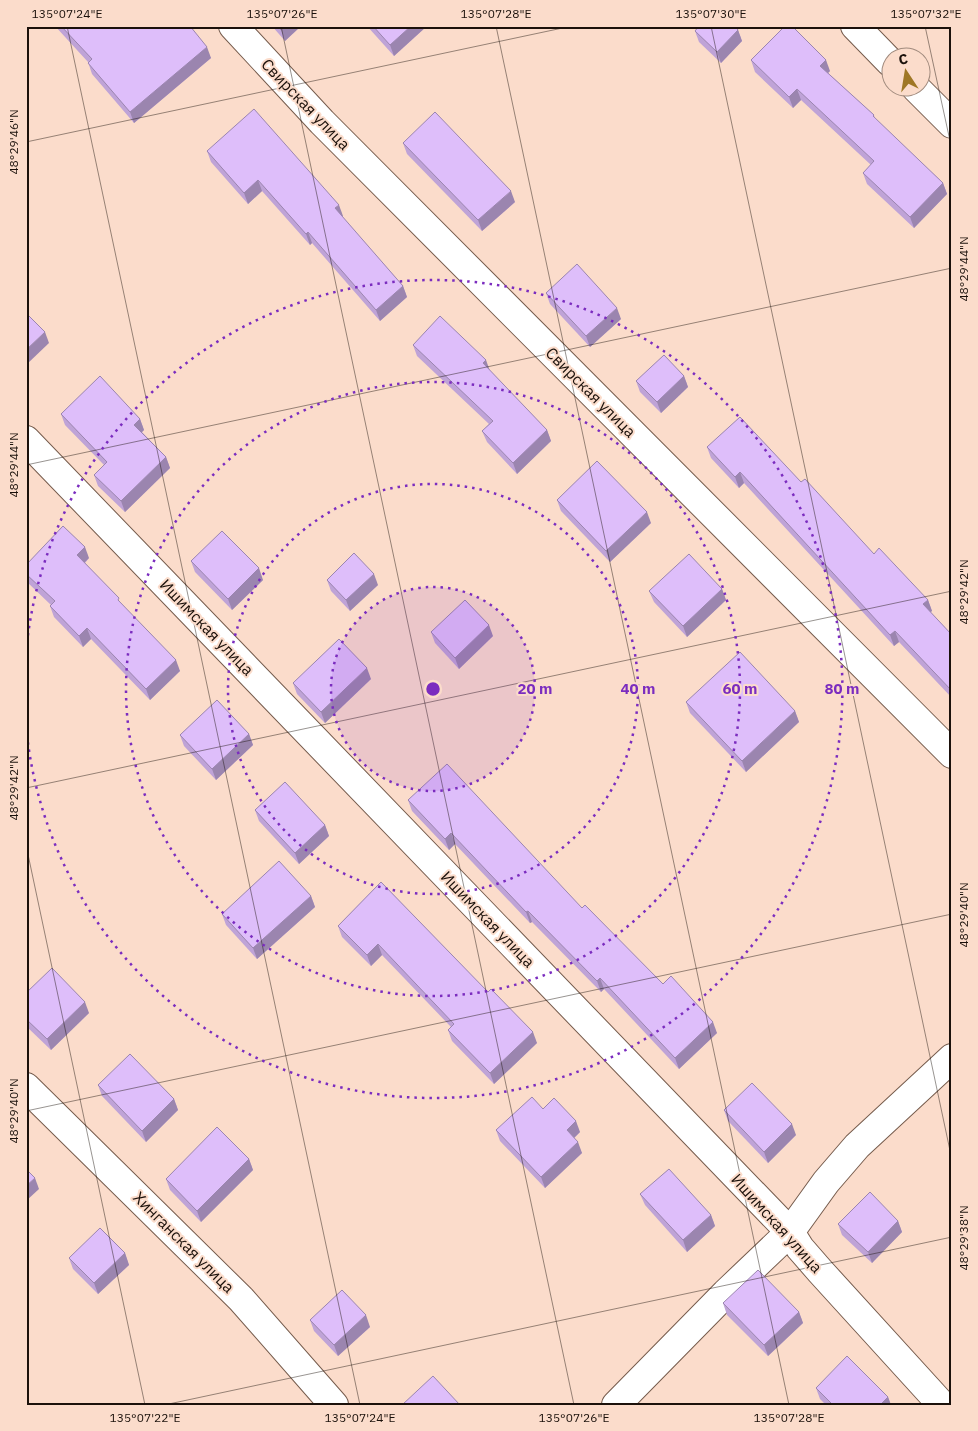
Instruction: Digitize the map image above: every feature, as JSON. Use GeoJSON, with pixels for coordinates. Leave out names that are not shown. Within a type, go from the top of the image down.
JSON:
{"type":"FeatureCollection","features":[{"type":"Feature","properties":{"kind":"street","name":"Свирская улица"},"geometry":{"type":"LineString","coordinates":[[233,26],[322,122],[952,754]]}},
{"type":"Feature","properties":{"kind":"street"},"geometry":{"type":"LineString","coordinates":[[855,26],[880,52]]}},
{"type":"Feature","properties":{"kind":"street"},"geometry":{"type":"LineString","coordinates":[[926,98],[952,124]]}},
{"type":"Feature","properties":{"kind":"street","name":"Ишимская улица"},"geometry":{"type":"LineString","coordinates":[[29,447],[790,1232],[800,1248],[820,1271],[942,1405]]}},
{"type":"Feature","properties":{"kind":"street"},"geometry":{"type":"LineString","coordinates":[[616,1405],[726,1293],[790,1232],[826,1182],[857,1146],[952,1058]]}},
{"type":"Feature","properties":{"kind":"street","name":"Хинганская улица"},"geometry":{"type":"LineString","coordinates":[[26,1087],[241,1299],[334,1405]]}},
{"type":"Feature","properties":{"kind":"building"},"geometry":{"type":"Polygon","coordinates":[[[61,26],[190,26],[207,47],[130,112],[88,63],[92,59],[61,26]]]}},
{"type":"Feature","properties":{"kind":"building"},"geometry":{"type":"Polygon","coordinates":[[[373,26],[411,26],[390,45],[373,26]]]}},
{"type":"Feature","properties":{"kind":"building"},"geometry":{"type":"Polygon","coordinates":[[[699,26],[735,26],[738,30],[717,52],[695,31],[699,26]]]}},
{"type":"Feature","properties":{"kind":"building"},"geometry":{"type":"Polygon","coordinates":[[[785,26],[792,26],[826,60],[820,66],[874,115],[943,183],[910,217],[863,173],[874,161],[797,89],[789,97],[751,60],[785,26]]]}},
{"type":"Feature","properties":{"kind":"building"},"geometry":{"type":"Polygon","coordinates":[[[254,109],[339,205],[335,208],[403,286],[376,310],[308,232],[306,234],[258,180],[244,193],[207,151],[254,109]]]}},
{"type":"Feature","properties":{"kind":"building"},"geometry":{"type":"Polygon","coordinates":[[[435,112],[511,191],[478,220],[403,143],[435,112]]]}},
{"type":"Feature","properties":{"kind":"building"},"geometry":{"type":"Polygon","coordinates":[[[577,264],[617,308],[586,336],[546,293],[577,264]]]}},
{"type":"Feature","properties":{"kind":"building"},"geometry":{"type":"Polygon","coordinates":[[[26,313],[45,332],[26,350],[26,313]]]}},
{"type":"Feature","properties":{"kind":"building"},"geometry":{"type":"Polygon","coordinates":[[[440,316],[486,360],[483,363],[547,430],[513,463],[482,431],[493,421],[413,345],[440,316]]]}},
{"type":"Feature","properties":{"kind":"building"},"geometry":{"type":"Polygon","coordinates":[[[664,355],[684,376],[657,402],[636,381],[664,355]]]}},
{"type":"Feature","properties":{"kind":"building"},"geometry":{"type":"Polygon","coordinates":[[[100,376],[140,419],[134,425],[166,457],[121,501],[94,475],[107,462],[61,414],[100,376]]]}},
{"type":"Feature","properties":{"kind":"building"},"geometry":{"type":"Polygon","coordinates":[[[740,417],[801,482],[805,479],[874,554],[879,548],[928,600],[923,604],[952,635],[952,691],[895,631],[890,635],[740,472],[735,477],[707,447],[740,417]]]}},
{"type":"Feature","properties":{"kind":"building"},"geometry":{"type":"Polygon","coordinates":[[[597,461],[647,512],[606,551],[557,500],[597,461]]]}},
{"type":"Feature","properties":{"kind":"building"},"geometry":{"type":"Polygon","coordinates":[[[63,526],[85,547],[77,555],[176,660],[146,689],[87,628],[79,636],[50,606],[55,601],[26,574],[26,565],[63,526]]]}},
{"type":"Feature","properties":{"kind":"building"},"geometry":{"type":"Polygon","coordinates":[[[222,531],[259,568],[228,599],[191,561],[222,531]]]}},
{"type":"Feature","properties":{"kind":"building"},"geometry":{"type":"Polygon","coordinates":[[[354,553],[374,574],[346,600],[327,580],[354,553]]]}},
{"type":"Feature","properties":{"kind":"building"},"geometry":{"type":"Polygon","coordinates":[[[689,554],[722,589],[683,626],[649,591],[689,554]]]}},
{"type":"Feature","properties":{"kind":"building"},"geometry":{"type":"Polygon","coordinates":[[[465,600],[489,625],[455,658],[431,632],[465,600]]]}},
{"type":"Feature","properties":{"kind":"building"},"geometry":{"type":"Polygon","coordinates":[[[339,639],[367,668],[321,712],[293,683],[339,639]]]}},
{"type":"Feature","properties":{"kind":"building"},"geometry":{"type":"Polygon","coordinates":[[[740,652],[795,711],[742,761],[686,702],[740,652]]]}},
{"type":"Feature","properties":{"kind":"building"},"geometry":{"type":"Polygon","coordinates":[[[217,700],[249,734],[212,769],[180,735],[217,700]]]}},
{"type":"Feature","properties":{"kind":"building"},"geometry":{"type":"Polygon","coordinates":[[[447,764],[582,908],[585,905],[663,984],[671,976],[713,1022],[675,1058],[600,978],[597,981],[528,911],[526,912],[451,833],[445,839],[408,800],[447,764]]]}},
{"type":"Feature","properties":{"kind":"building"},"geometry":{"type":"Polygon","coordinates":[[[285,782],[325,825],[295,853],[255,810],[285,782]]]}},
{"type":"Feature","properties":{"kind":"building"},"geometry":{"type":"Polygon","coordinates":[[[279,861],[311,896],[253,948],[222,914],[279,861]]]}},
{"type":"Feature","properties":{"kind":"building"},"geometry":{"type":"Polygon","coordinates":[[[381,882],[488,992],[491,989],[533,1032],[490,1073],[448,1030],[454,1024],[378,944],[367,955],[338,926],[381,882]]]}},
{"type":"Feature","properties":{"kind":"building"},"geometry":{"type":"Polygon","coordinates":[[[52,968],[85,1002],[47,1039],[26,1019],[26,993],[52,968]]]}},
{"type":"Feature","properties":{"kind":"building"},"geometry":{"type":"Polygon","coordinates":[[[130,1054],[174,1099],[142,1131],[98,1085],[130,1054]]]}},
{"type":"Feature","properties":{"kind":"building"},"geometry":{"type":"Polygon","coordinates":[[[752,1083],[792,1124],[764,1152],[724,1110],[752,1083]]]}},
{"type":"Feature","properties":{"kind":"building"},"geometry":{"type":"Polygon","coordinates":[[[532,1097],[543,1109],[554,1098],[576,1121],[567,1130],[578,1142],[541,1177],[496,1130],[532,1097]]]}},
{"type":"Feature","properties":{"kind":"building"},"geometry":{"type":"Polygon","coordinates":[[[217,1127],[249,1159],[197,1211],[166,1179],[217,1127]]]}},
{"type":"Feature","properties":{"kind":"building"},"geometry":{"type":"Polygon","coordinates":[[[26,1169],[35,1178],[26,1186],[26,1169]]]}},
{"type":"Feature","properties":{"kind":"building"},"geometry":{"type":"Polygon","coordinates":[[[669,1169],[711,1215],[683,1240],[640,1194],[669,1169]]]}},
{"type":"Feature","properties":{"kind":"building"},"geometry":{"type":"Polygon","coordinates":[[[870,1192],[898,1221],[868,1252],[838,1224],[870,1192]]]}},
{"type":"Feature","properties":{"kind":"building"},"geometry":{"type":"Polygon","coordinates":[[[100,1228],[125,1253],[94,1283],[69,1258],[100,1228]]]}},
{"type":"Feature","properties":{"kind":"building"},"geometry":{"type":"Polygon","coordinates":[[[758,1270],[799,1312],[764,1345],[723,1303],[758,1270]]]}},
{"type":"Feature","properties":{"kind":"building"},"geometry":{"type":"Polygon","coordinates":[[[342,1290],[366,1315],[334,1345],[310,1320],[342,1290]]]}},
{"type":"Feature","properties":{"kind":"building"},"geometry":{"type":"Polygon","coordinates":[[[847,1356],[888,1397],[880,1405],[833,1405],[816,1388],[847,1356]]]}},
{"type":"Feature","properties":{"kind":"building"},"geometry":{"type":"Polygon","coordinates":[[[433,1376],[460,1405],[402,1405],[433,1376]]]}}]}
